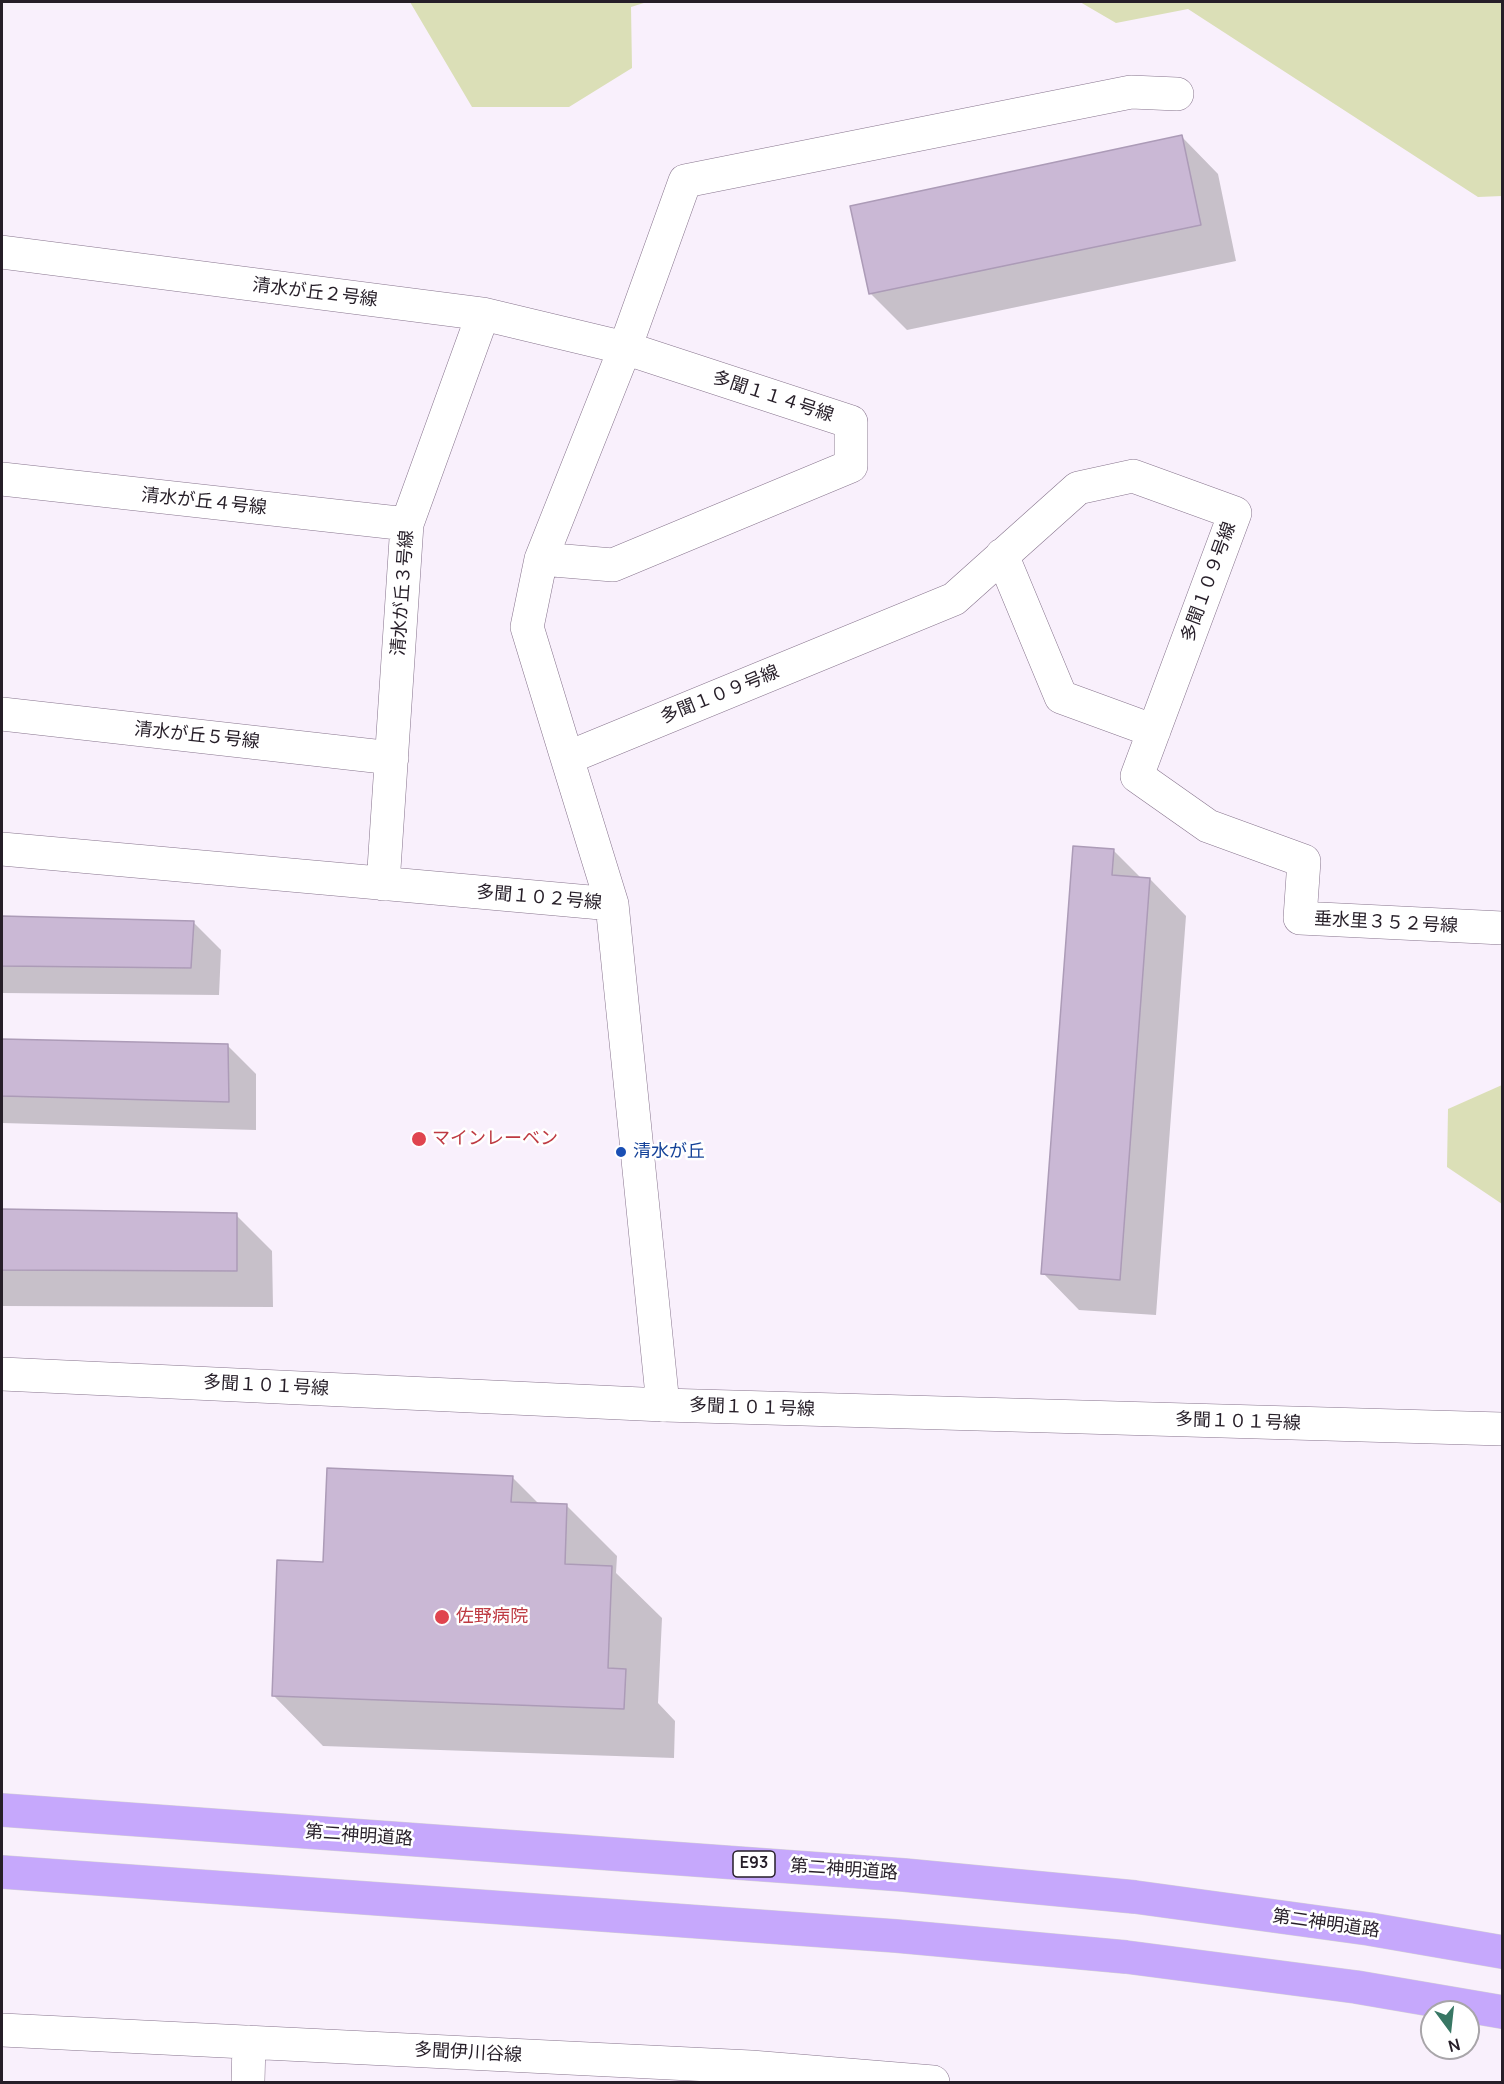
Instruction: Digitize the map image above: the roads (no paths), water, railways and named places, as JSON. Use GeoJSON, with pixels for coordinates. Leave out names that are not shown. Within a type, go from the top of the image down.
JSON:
{"type":"FeatureCollection","features":[{"type":"Feature","properties":{"kind":"highway","name":"第二神明道路"},"geometry":{"type":"LineString","coordinates":[[2,1810],[904,1875],[1135,1897],[1369,1929],[1503,1952]]}},
{"type":"Feature","properties":{"kind":"highway"},"geometry":{"type":"LineString","coordinates":[[2,1872],[896,1936],[1126,1957],[1356,1988],[1503,2012]]}},
{"type":"Feature","properties":{"kind":"street"},"geometry":{"type":"LineString","coordinates":[[612,904],[527,627],[541,559],[625,348],[685,181],[1131,92],[1177,94]]}},
{"type":"Feature","properties":{"kind":"street","name":"清水が丘２号線"},"geometry":{"type":"LineString","coordinates":[[2,252],[483,314],[625,348]]}},
{"type":"Feature","properties":{"kind":"street","name":"清水が丘３号線"},"geometry":{"type":"LineString","coordinates":[[383,884],[407,524],[483,314]]}},
{"type":"Feature","properties":{"kind":"street","name":"多聞１１４号線"},"geometry":{"type":"LineString","coordinates":[[541,559],[613,565],[851,466],[851,422],[625,348]]}},
{"type":"Feature","properties":{"kind":"street","name":"多聞１０９号線"},"geometry":{"type":"LineString","coordinates":[[567,758],[954,599],[1078,488],[1133,476],[1235,513],[1137,776]]}},
{"type":"Feature","properties":{"kind":"street","name":"清水が丘４号線"},"geometry":{"type":"LineString","coordinates":[[2,479],[407,524]]}},
{"type":"Feature","properties":{"kind":"street"},"geometry":{"type":"LineString","coordinates":[[1002,555],[1061,697],[1154,731]]}},
{"type":"Feature","properties":{"kind":"street","name":"清水が丘５号線"},"geometry":{"type":"LineString","coordinates":[[2,714],[392,758]]}},
{"type":"Feature","properties":{"kind":"street","name":"垂水里３５２号線"},"geometry":{"type":"LineString","coordinates":[[1137,776],[1208,825],[1304,861],[1300,918],[1503,928]]}},
{"type":"Feature","properties":{"kind":"street","name":"多聞１０２号線"},"geometry":{"type":"LineString","coordinates":[[2,849],[612,904],[663,1405]]}},
{"type":"Feature","properties":{"kind":"street","name":"多聞１０１号線"},"geometry":{"type":"LineString","coordinates":[[2,1374],[663,1405],[1503,1429]]}},
{"type":"Feature","properties":{"kind":"street","name":"多聞伊川谷線"},"geometry":{"type":"LineString","coordinates":[[2,2030],[751,2067],[933,2082]]}},
{"type":"Feature","properties":{"kind":"street"},"geometry":{"type":"LineString","coordinates":[[248,2082],[249,2042]]}},
{"type":"Feature","properties":{"kind":"place","name":"マインレーベン"},"geometry":{"type":"Point","coordinates":[419,1139]}},
{"type":"Feature","properties":{"kind":"place","name":"清水が丘"},"geometry":{"type":"Point","coordinates":[621,1152]}},
{"type":"Feature","properties":{"kind":"place","name":"佐野病院"},"geometry":{"type":"Point","coordinates":[442,1617]}}]}
